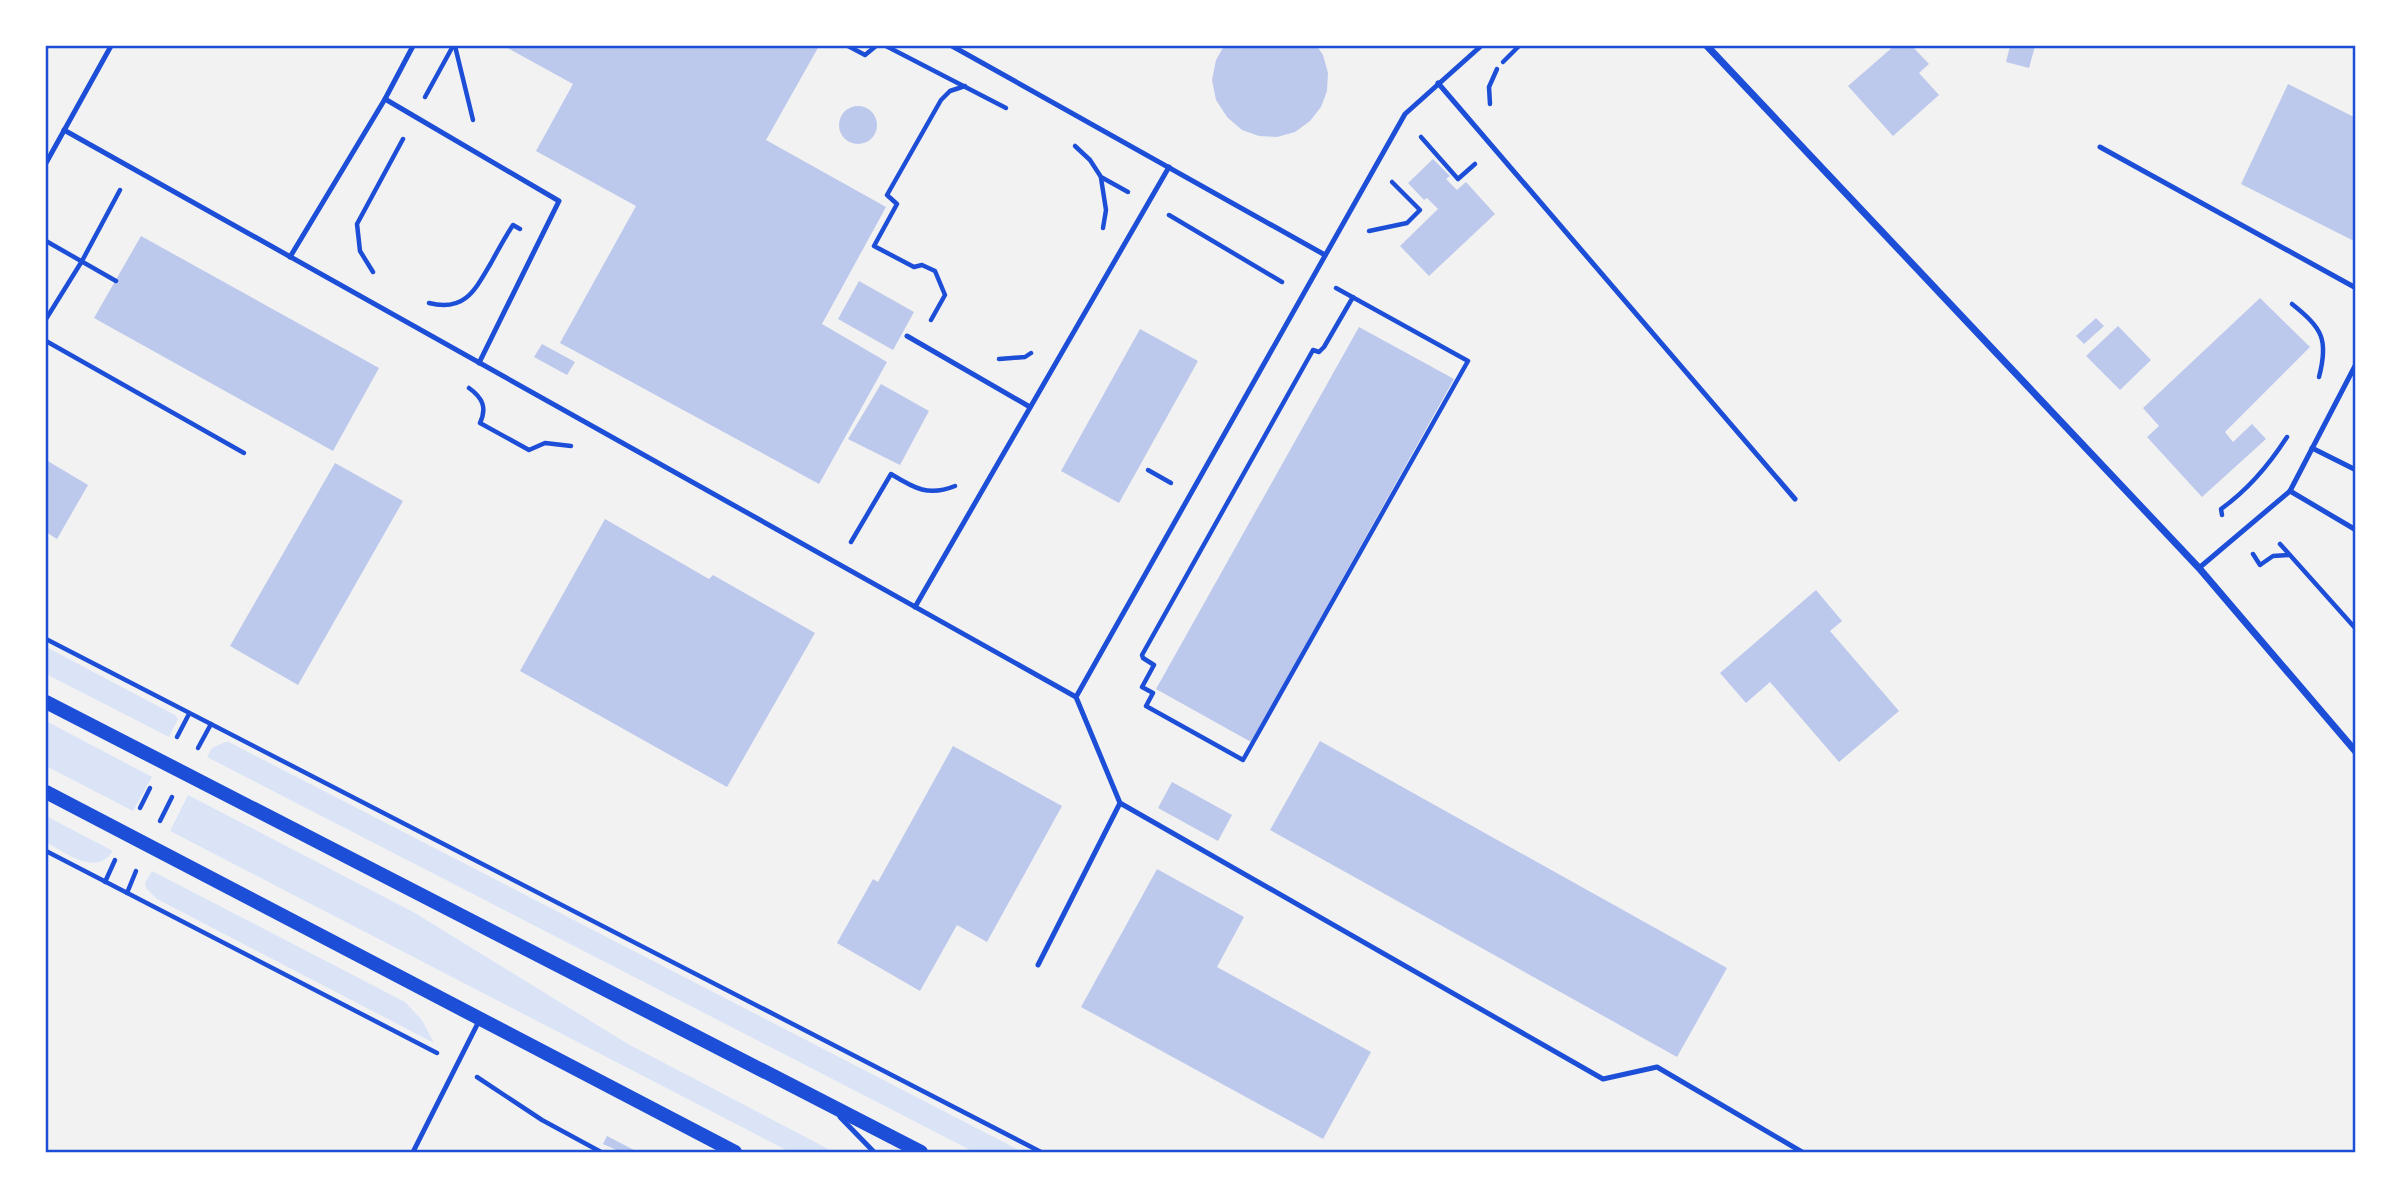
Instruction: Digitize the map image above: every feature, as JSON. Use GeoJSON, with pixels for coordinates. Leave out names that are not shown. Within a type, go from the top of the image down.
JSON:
{"type":"FeatureCollection","features":[{"type":"Feature","properties":{"kind":"main road"},"geometry":{"type":"LineString","coordinates":[[46,702],[921,1153]]}},
{"type":"Feature","properties":{"kind":"main road"},"geometry":{"type":"LineString","coordinates":[[46,792],[735,1153]]}},
{"type":"Feature","properties":{"kind":"street"},"geometry":{"type":"LineString","coordinates":[[1707,46],[2199,568],[2356,752]]}},
{"type":"Feature","properties":{"kind":"lane"},"geometry":{"type":"LineString","coordinates":[[46,163],[111,46]]}},
{"type":"Feature","properties":{"kind":"lane"},"geometry":{"type":"LineString","coordinates":[[290,257],[385,99],[413,46]]}},
{"type":"Feature","properties":{"kind":"lane"},"geometry":{"type":"LineString","coordinates":[[952,46],[1325,255]]}},
{"type":"Feature","properties":{"kind":"lane"},"geometry":{"type":"LineString","coordinates":[[1076,697],[1405,114],[1481,46]]}},
{"type":"Feature","properties":{"kind":"lane"},"geometry":{"type":"LineString","coordinates":[[1438,83],[1795,499]]}},
{"type":"Feature","properties":{"kind":"lane"},"geometry":{"type":"LineString","coordinates":[[385,99],[559,201],[479,363]]}},
{"type":"Feature","properties":{"kind":"lane"},"geometry":{"type":"LineString","coordinates":[[64,130],[1076,697],[1121,803],[1603,1079],[1657,1067],[1802,1153]]}},
{"type":"Feature","properties":{"kind":"lane"},"geometry":{"type":"LineString","coordinates":[[2100,147],[2356,288]]}},
{"type":"Feature","properties":{"kind":"lane"},"geometry":{"type":"LineString","coordinates":[[915,607],[1169,167]]}},
{"type":"Feature","properties":{"kind":"lane"},"geometry":{"type":"LineString","coordinates":[[907,336],[1030,407]]}},
{"type":"Feature","properties":{"kind":"lane"},"geometry":{"type":"LineString","coordinates":[[2199,568],[2290,491],[2356,364]]}},
{"type":"Feature","properties":{"kind":"lane"},"geometry":{"type":"LineString","coordinates":[[2312,448],[2356,470]]}},
{"type":"Feature","properties":{"kind":"lane"},"geometry":{"type":"LineString","coordinates":[[2290,491],[2356,530]]}},
{"type":"Feature","properties":{"kind":"lane"},"geometry":{"type":"LineString","coordinates":[[1038,965],[1121,803]]}},
{"type":"Feature","properties":{"kind":"lane"},"geometry":{"type":"LineString","coordinates":[[413,1153],[480,1020]]}},
{"type":"Feature","properties":{"kind":"lane"},"geometry":{"type":"LineString","coordinates":[[828,1104],[874,1153]]}},
{"type":"Feature","properties":{"kind":"path"},"geometry":{"type":"LineString","coordinates":[[375,275],[360,251],[357,224],[454,46]]}},
{"type":"Feature","properties":{"kind":"path"},"geometry":{"type":"LineString","coordinates":[[454,46],[474,124]]}},
{"type":"Feature","properties":{"kind":"path"},"geometry":{"type":"LineString","coordinates":[[848,46],[865,55],[876,46]]}},
{"type":"Feature","properties":{"kind":"path"},"geometry":{"type":"LineString","coordinates":[[886,46],[1010,111]]}},
{"type":"Feature","properties":{"kind":"path"},"geometry":{"type":"LineString","coordinates":[[1493,110],[1489,103],[1489,87],[1496,70],[1520,46]]}},
{"type":"Feature","properties":{"kind":"path"},"geometry":{"type":"LineString","coordinates":[[1411,145],[1418,133],[1458,179],[1493,147]]}},
{"type":"Feature","properties":{"kind":"path"},"geometry":{"type":"LineString","coordinates":[[1064,140],[1090,160],[1101,177],[1106,210],[1100,234]]}},
{"type":"Feature","properties":{"kind":"path"},"geometry":{"type":"LineString","coordinates":[[1101,177],[1322,305],[1332,286],[1353,297],[1468,361],[1244,760],[1146,706],[1153,693],[1142,687],[1154,665],[1142,655],[1313,350],[1319,352],[1324,347],[1353,297]]}},
{"type":"Feature","properties":{"kind":"path"},"geometry":{"type":"LineString","coordinates":[[1367,222],[1361,232],[1407,223],[1420,211],[1390,179],[1384,190]]}},
{"type":"Feature","properties":{"kind":"path"},"geometry":{"type":"LineString","coordinates":[[108,184],[131,197]]}},
{"type":"Feature","properties":{"kind":"path"},"geometry":{"type":"LineString","coordinates":[[46,319],[82,261],[120,190]]}},
{"type":"Feature","properties":{"kind":"path"},"geometry":{"type":"LineString","coordinates":[[428,303],[440,306],[456,303],[470,296],[513,225],[540,240]]}},
{"type":"Feature","properties":{"kind":"path"},"geometry":{"type":"LineString","coordinates":[[46,240],[116,281]]}},
{"type":"Feature","properties":{"kind":"path"},"geometry":{"type":"LineString","coordinates":[[2292,304],[2314,323],[2324,341],[2324,353],[2316,384]]}},
{"type":"Feature","properties":{"kind":"path"},"geometry":{"type":"LineString","coordinates":[[46,341],[244,453]]}},
{"type":"Feature","properties":{"kind":"path"},"geometry":{"type":"LineString","coordinates":[[993,359],[1010,360],[1025,357],[1034,351]]}},
{"type":"Feature","properties":{"kind":"path"},"geometry":{"type":"LineString","coordinates":[[467,387],[484,404],[480,423],[503,436],[529,450],[545,443],[569,445],[581,451]]}},
{"type":"Feature","properties":{"kind":"path"},"geometry":{"type":"LineString","coordinates":[[2222,515],[2221,509],[2241,494],[2263,471],[2293,427]]}},
{"type":"Feature","properties":{"kind":"path"},"geometry":{"type":"LineString","coordinates":[[2280,544],[2356,629]]}},
{"type":"Feature","properties":{"kind":"path"},"geometry":{"type":"LineString","coordinates":[[2252,553],[2260,565],[2273,556],[2290,555]]}},
{"type":"Feature","properties":{"kind":"path"},"geometry":{"type":"LineString","coordinates":[[46,639],[1041,1153]]}},
{"type":"Feature","properties":{"kind":"path"},"geometry":{"type":"LineString","coordinates":[[104,881],[189,714]]}},
{"type":"Feature","properties":{"kind":"path"},"geometry":{"type":"LineString","coordinates":[[194,756],[211,724]]}},
{"type":"Feature","properties":{"kind":"path"},"geometry":{"type":"LineString","coordinates":[[156,828],[176,790]]}},
{"type":"Feature","properties":{"kind":"path"},"geometry":{"type":"LineString","coordinates":[[46,851],[457,1065],[601,1153]]}},
{"type":"Feature","properties":{"kind":"path"},"geometry":{"type":"LineString","coordinates":[[127,893],[140,863]]}},
{"type":"Feature","properties":{"kind":"shaded area"},"geometry":{"type":"Polygon","coordinates":[[[46,647],[175,715],[178,719],[169,737],[46,674],[46,647]]]}},
{"type":"Feature","properties":{"kind":"shaded area"},"geometry":{"type":"Polygon","coordinates":[[[46,721],[152,777],[133,811],[46,766],[46,721]]]}},
{"type":"Feature","properties":{"kind":"shaded area"},"geometry":{"type":"Polygon","coordinates":[[[225,742],[1023,1152],[974,1152],[207,757],[212,748],[225,742]]]}},
{"type":"Feature","properties":{"kind":"shaded area"},"geometry":{"type":"Polygon","coordinates":[[[188,795],[415,913],[628,1044],[834,1152],[790,1152],[170,831],[188,795]]]}},
{"type":"Feature","properties":{"kind":"shaded area"},"geometry":{"type":"Polygon","coordinates":[[[46,816],[113,851],[106,859],[98,862],[72,857],[46,842],[46,816]]]}},
{"type":"Feature","properties":{"kind":"shaded area"},"geometry":{"type":"Polygon","coordinates":[[[152,871],[405,1002],[422,1020],[434,1043],[157,899],[146,888],[145,883],[152,871]]]}},
{"type":"Feature","properties":{"kind":"building"},"geometry":{"type":"Polygon","coordinates":[[[504,46],[819,46],[766,140],[886,207],[822,324],[887,362],[819,484],[560,343],[636,206],[536,151],[573,84],[504,46]]]}},
{"type":"Feature","properties":{"kind":"building"},"geometry":{"type":"Polygon","coordinates":[[[1224,46],[1317,46],[1323,55],[1328,73],[1327,91],[1321,107],[1310,121],[1295,132],[1277,137],[1259,136],[1242,130],[1227,117],[1216,100],[1212,80],[1216,60],[1224,46]]]}},
{"type":"Feature","properties":{"kind":"building"},"geometry":{"type":"Polygon","coordinates":[[[1894,46],[1912,46],[1929,64],[1919,73],[1939,95],[1893,136],[1848,86],[1894,46]]]}},
{"type":"Feature","properties":{"kind":"building"},"geometry":{"type":"Polygon","coordinates":[[[2010,46],[2035,46],[2029,68],[2006,62],[2010,46]]]}},
{"type":"Feature","properties":{"kind":"building"},"geometry":{"type":"Polygon","coordinates":[[[2288,84],[2356,118],[2356,242],[2241,184],[2288,84]]]}},
{"type":"Feature","properties":{"kind":"building"},"geometry":{"type":"Polygon","coordinates":[[[858,106],[871,112],[877,125],[871,138],[858,144],[845,138],[839,125],[845,112],[858,106]]]}},
{"type":"Feature","properties":{"kind":"building"},"geometry":{"type":"Polygon","coordinates":[[[1433,159],[1450,176],[1446,179],[1457,190],[1466,182],[1495,214],[1429,276],[1400,246],[1438,209],[1427,198],[1424,200],[1408,183],[1433,159]]]}},
{"type":"Feature","properties":{"kind":"building"},"geometry":{"type":"Polygon","coordinates":[[[141,236],[379,368],[333,451],[94,318],[141,236]]]}},
{"type":"Feature","properties":{"kind":"building"},"geometry":{"type":"Polygon","coordinates":[[[859,281],[914,312],[893,350],[838,319],[859,281]]]}},
{"type":"Feature","properties":{"kind":"building"},"geometry":{"type":"Polygon","coordinates":[[[2260,298],[2310,347],[2225,432],[2233,442],[2252,424],[2266,439],[2202,497],[2147,437],[2159,426],[2143,408],[2260,298]]]}},
{"type":"Feature","properties":{"kind":"building"},"geometry":{"type":"Polygon","coordinates":[[[2096,318],[2104,326],[2084,344],[2076,336],[2096,318]]]}},
{"type":"Feature","properties":{"kind":"building"},"geometry":{"type":"Polygon","coordinates":[[[2118,326],[2151,360],[2120,390],[2086,356],[2118,326]]]}},
{"type":"Feature","properties":{"kind":"building"},"geometry":{"type":"Polygon","coordinates":[[[1359,327],[1454,379],[1251,742],[1156,689],[1359,327]]]}},
{"type":"Feature","properties":{"kind":"building"},"geometry":{"type":"Polygon","coordinates":[[[1140,329],[1198,361],[1119,503],[1061,471],[1140,329]]]}},
{"type":"Feature","properties":{"kind":"building"},"geometry":{"type":"Polygon","coordinates":[[[542,344],[575,362],[567,375],[534,357],[542,344]]]}},
{"type":"Feature","properties":{"kind":"building"},"geometry":{"type":"Polygon","coordinates":[[[881,384],[929,411],[900,465],[848,439],[881,384]]]}},
{"type":"Feature","properties":{"kind":"building"},"geometry":{"type":"Polygon","coordinates":[[[46,460],[88,485],[57,539],[46,532],[46,460]]]}},
{"type":"Feature","properties":{"kind":"building"},"geometry":{"type":"Polygon","coordinates":[[[335,463],[403,501],[298,685],[230,646],[335,463]]]}},
{"type":"Feature","properties":{"kind":"building"},"geometry":{"type":"Polygon","coordinates":[[[605,519],[709,579],[713,575],[815,633],[727,787],[520,671],[605,519]]]}},
{"type":"Feature","properties":{"kind":"building"},"geometry":{"type":"Polygon","coordinates":[[[1816,590],[1842,621],[1830,631],[1899,711],[1839,762],[1770,682],[1746,703],[1720,673],[1816,590]]]}},
{"type":"Feature","properties":{"kind":"building"},"geometry":{"type":"Polygon","coordinates":[[[1320,741],[1727,968],[1677,1057],[1270,830],[1320,741]]]}},
{"type":"Feature","properties":{"kind":"building"},"geometry":{"type":"Polygon","coordinates":[[[953,746],[1062,806],[987,942],[957,925],[920,991],[837,943],[873,879],[878,882],[953,746]]]}},
{"type":"Feature","properties":{"kind":"building"},"geometry":{"type":"Polygon","coordinates":[[[1172,782],[1232,815],[1218,841],[1158,808],[1172,782]]]}},
{"type":"Feature","properties":{"kind":"building"},"geometry":{"type":"Polygon","coordinates":[[[1157,869],[1244,917],[1217,967],[1371,1052],[1323,1139],[1081,1007],[1157,869]]]}},
{"type":"Feature","properties":{"kind":"building"},"geometry":{"type":"Polygon","coordinates":[[[607,1136],[634,1150],[621,1152],[603,1144],[607,1136]]]}}]}
